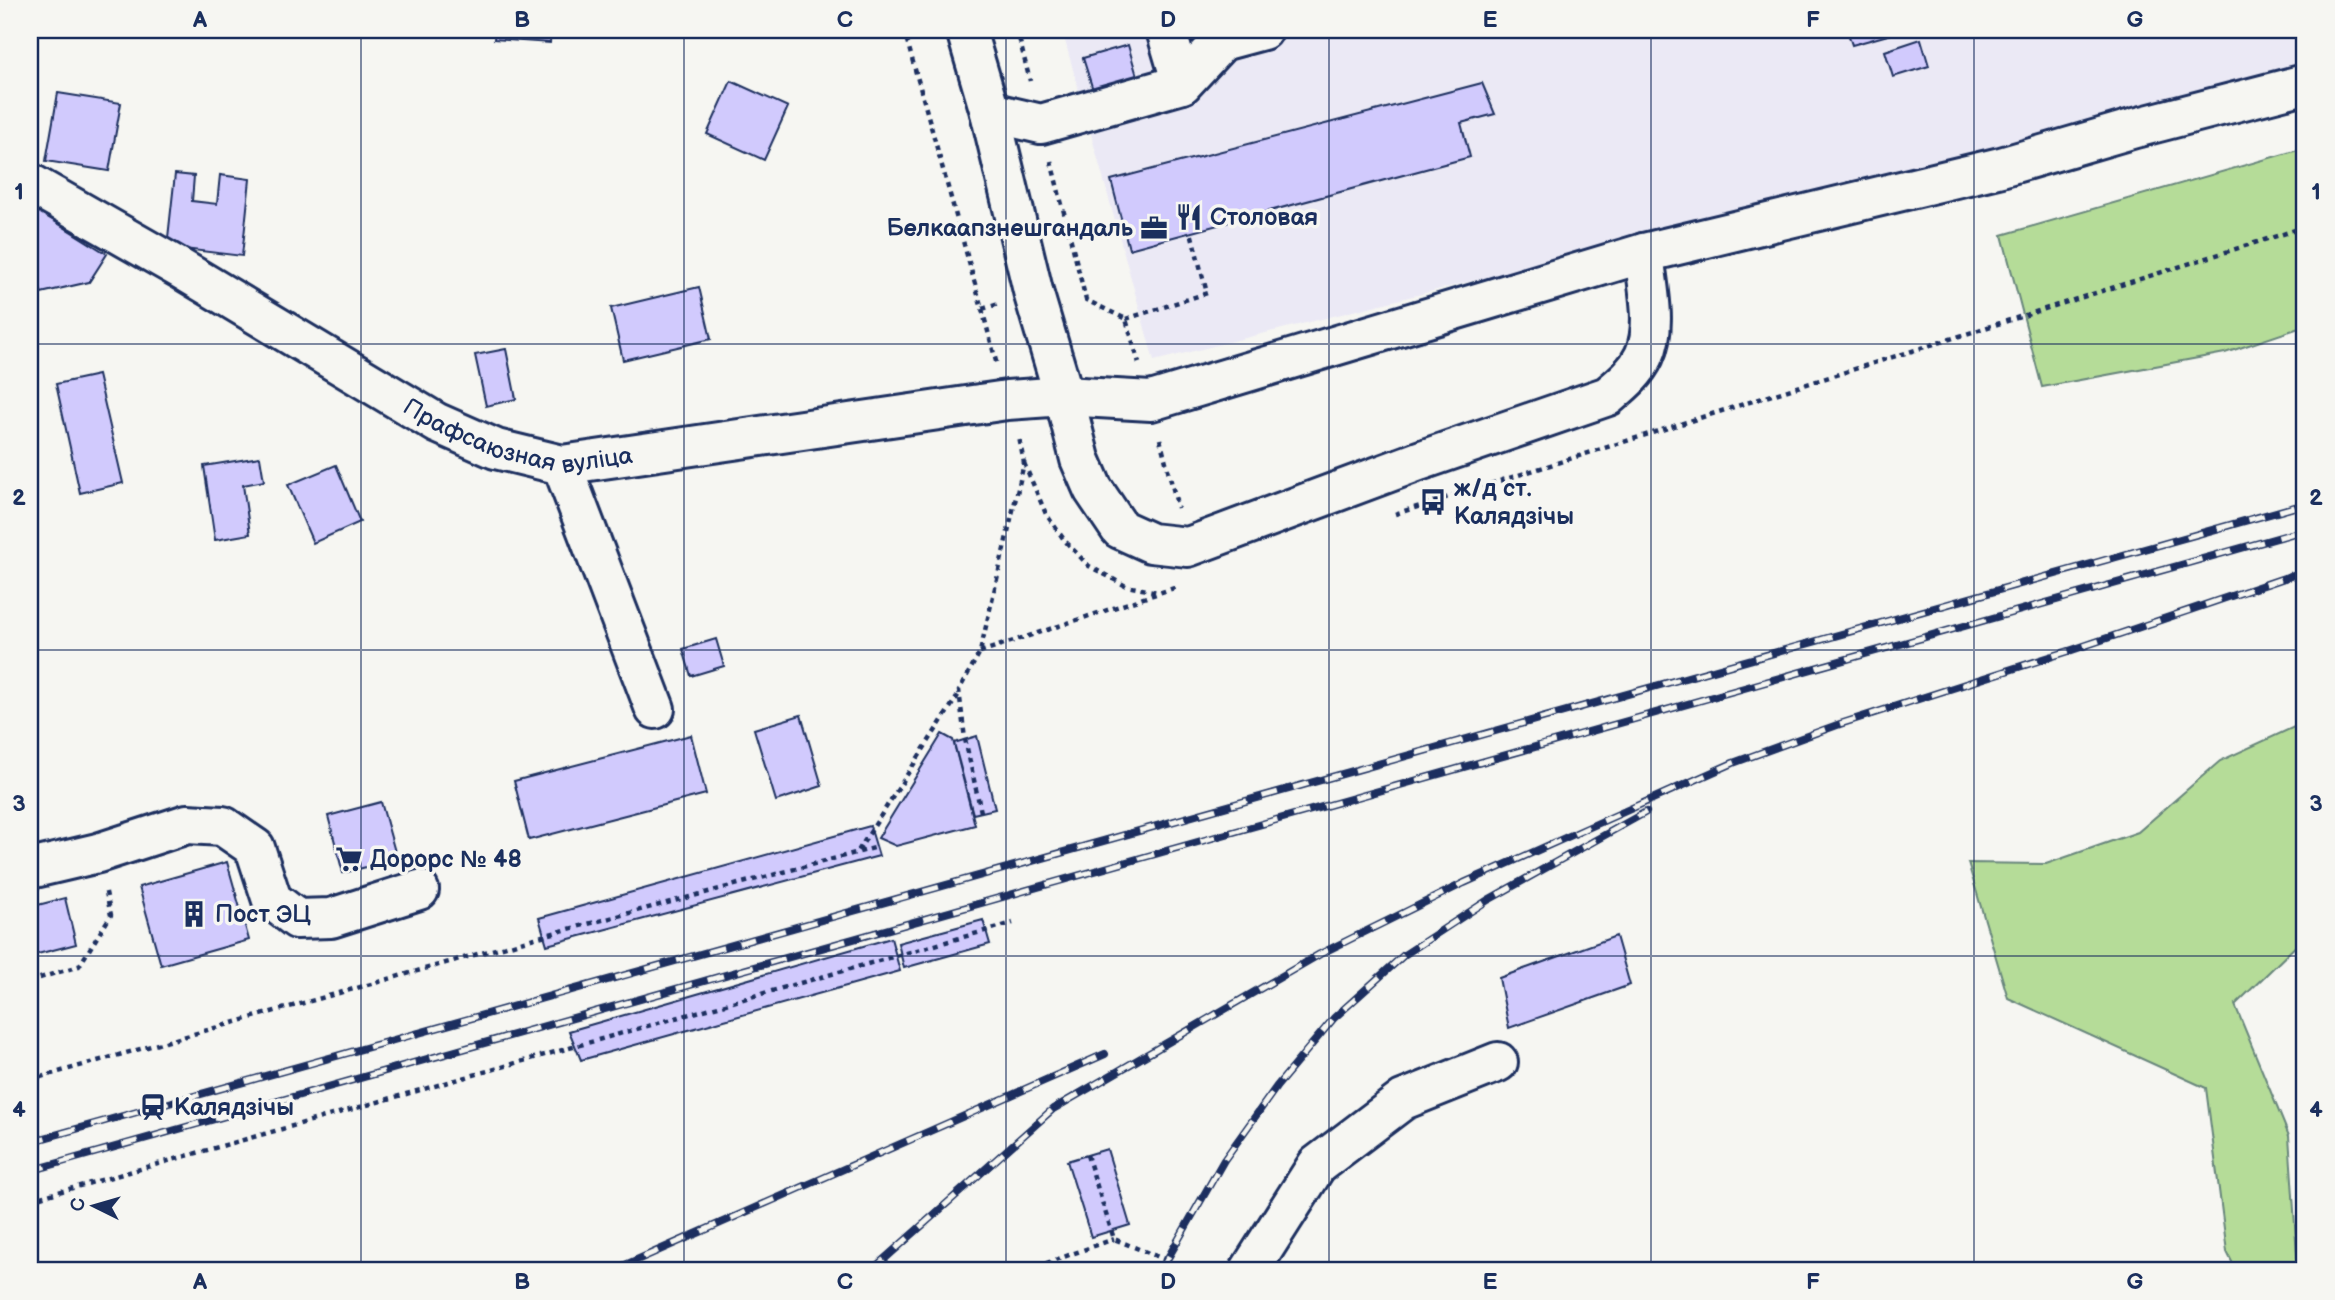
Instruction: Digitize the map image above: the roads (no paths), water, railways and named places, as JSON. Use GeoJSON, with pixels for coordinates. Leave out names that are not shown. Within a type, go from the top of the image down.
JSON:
{"type":"FeatureCollection","features":[{"type":"Feature","properties":{"kind":"street"},"geometry":{"type":"LineString","coordinates":[[966,30],[990,112],[1034,295],[1080,460],[1093,489],[1120,529],[1151,543],[1188,547],[1419,461],[1608,396],[1629,378],[1645,355],[1651,329],[1644,253]]}},
{"type":"Feature","properties":{"kind":"street"},"geometry":{"type":"LineString","coordinates":[[1166,30],[1181,84]]}},
{"type":"Feature","properties":{"kind":"street"},"geometry":{"type":"LineString","coordinates":[[990,112],[1041,124],[1181,84],[1222,41],[1263,30]]}},
{"type":"Feature","properties":{"kind":"street","name":"Прафсаюзная вуліца"},"geometry":{"type":"LineString","coordinates":[[30,183],[193,276],[437,423],[495,449],[562,465],[1007,400],[1064,397],[1151,401],[1644,253],[2001,167],[2134,128],[2305,84]]}},
{"type":"Feature","properties":{"kind":"street"},"geometry":{"type":"LineString","coordinates":[[562,465],[655,709]]}},
{"type":"Feature","properties":{"kind":"street"},"geometry":{"type":"LineString","coordinates":[[30,869],[97,853],[187,824],[223,826],[255,848],[272,900],[297,919],[331,918],[419,890]]}},
{"type":"Feature","properties":{"kind":"street"},"geometry":{"type":"LineString","coordinates":[[1250,1270],[1317,1165],[1403,1100],[1498,1062]]}},
{"type":"Feature","properties":{"kind":"railway"},"geometry":{"type":"LineString","coordinates":[[30,1142],[2305,504]]}},
{"type":"Feature","properties":{"kind":"railway"},"geometry":{"type":"LineString","coordinates":[[30,1171],[2305,530]]}},
{"type":"Feature","properties":{"kind":"railway"},"geometry":{"type":"LineString","coordinates":[[872,1270],[1053,1109],[1320,954],[1464,883],[1733,763],[1840,724],[2072,650],[2305,571]]}},
{"type":"Feature","properties":{"kind":"railway"},"geometry":{"type":"LineString","coordinates":[[1161,1270],[1224,1160],[1277,1086],[1334,1018],[1404,955],[1488,900],[1646,812]]}},
{"type":"Feature","properties":{"kind":"railway"},"geometry":{"type":"LineString","coordinates":[[614,1270],[1105,1054]]}},
{"type":"Feature","properties":{"kind":"place","name":"Столовая"},"geometry":{"type":"Point","coordinates":[1189,217]}},
{"type":"Feature","properties":{"kind":"place","name":"Белкаапзнешгандаль"},"geometry":{"type":"Point","coordinates":[1154,228]}},
{"type":"Feature","properties":{"kind":"place","name":"ж/д ст. Калядзічы"},"geometry":{"type":"Point","coordinates":[1433,502]}},
{"type":"Feature","properties":{"kind":"place","name":"Дорорс № 48"},"geometry":{"type":"Point","coordinates":[349,859]}},
{"type":"Feature","properties":{"kind":"place","name":"Пост ЭЦ"},"geometry":{"type":"Point","coordinates":[194,914]}},
{"type":"Feature","properties":{"kind":"place","name":"Калядзічы"},"geometry":{"type":"Point","coordinates":[153,1107]}}]}
